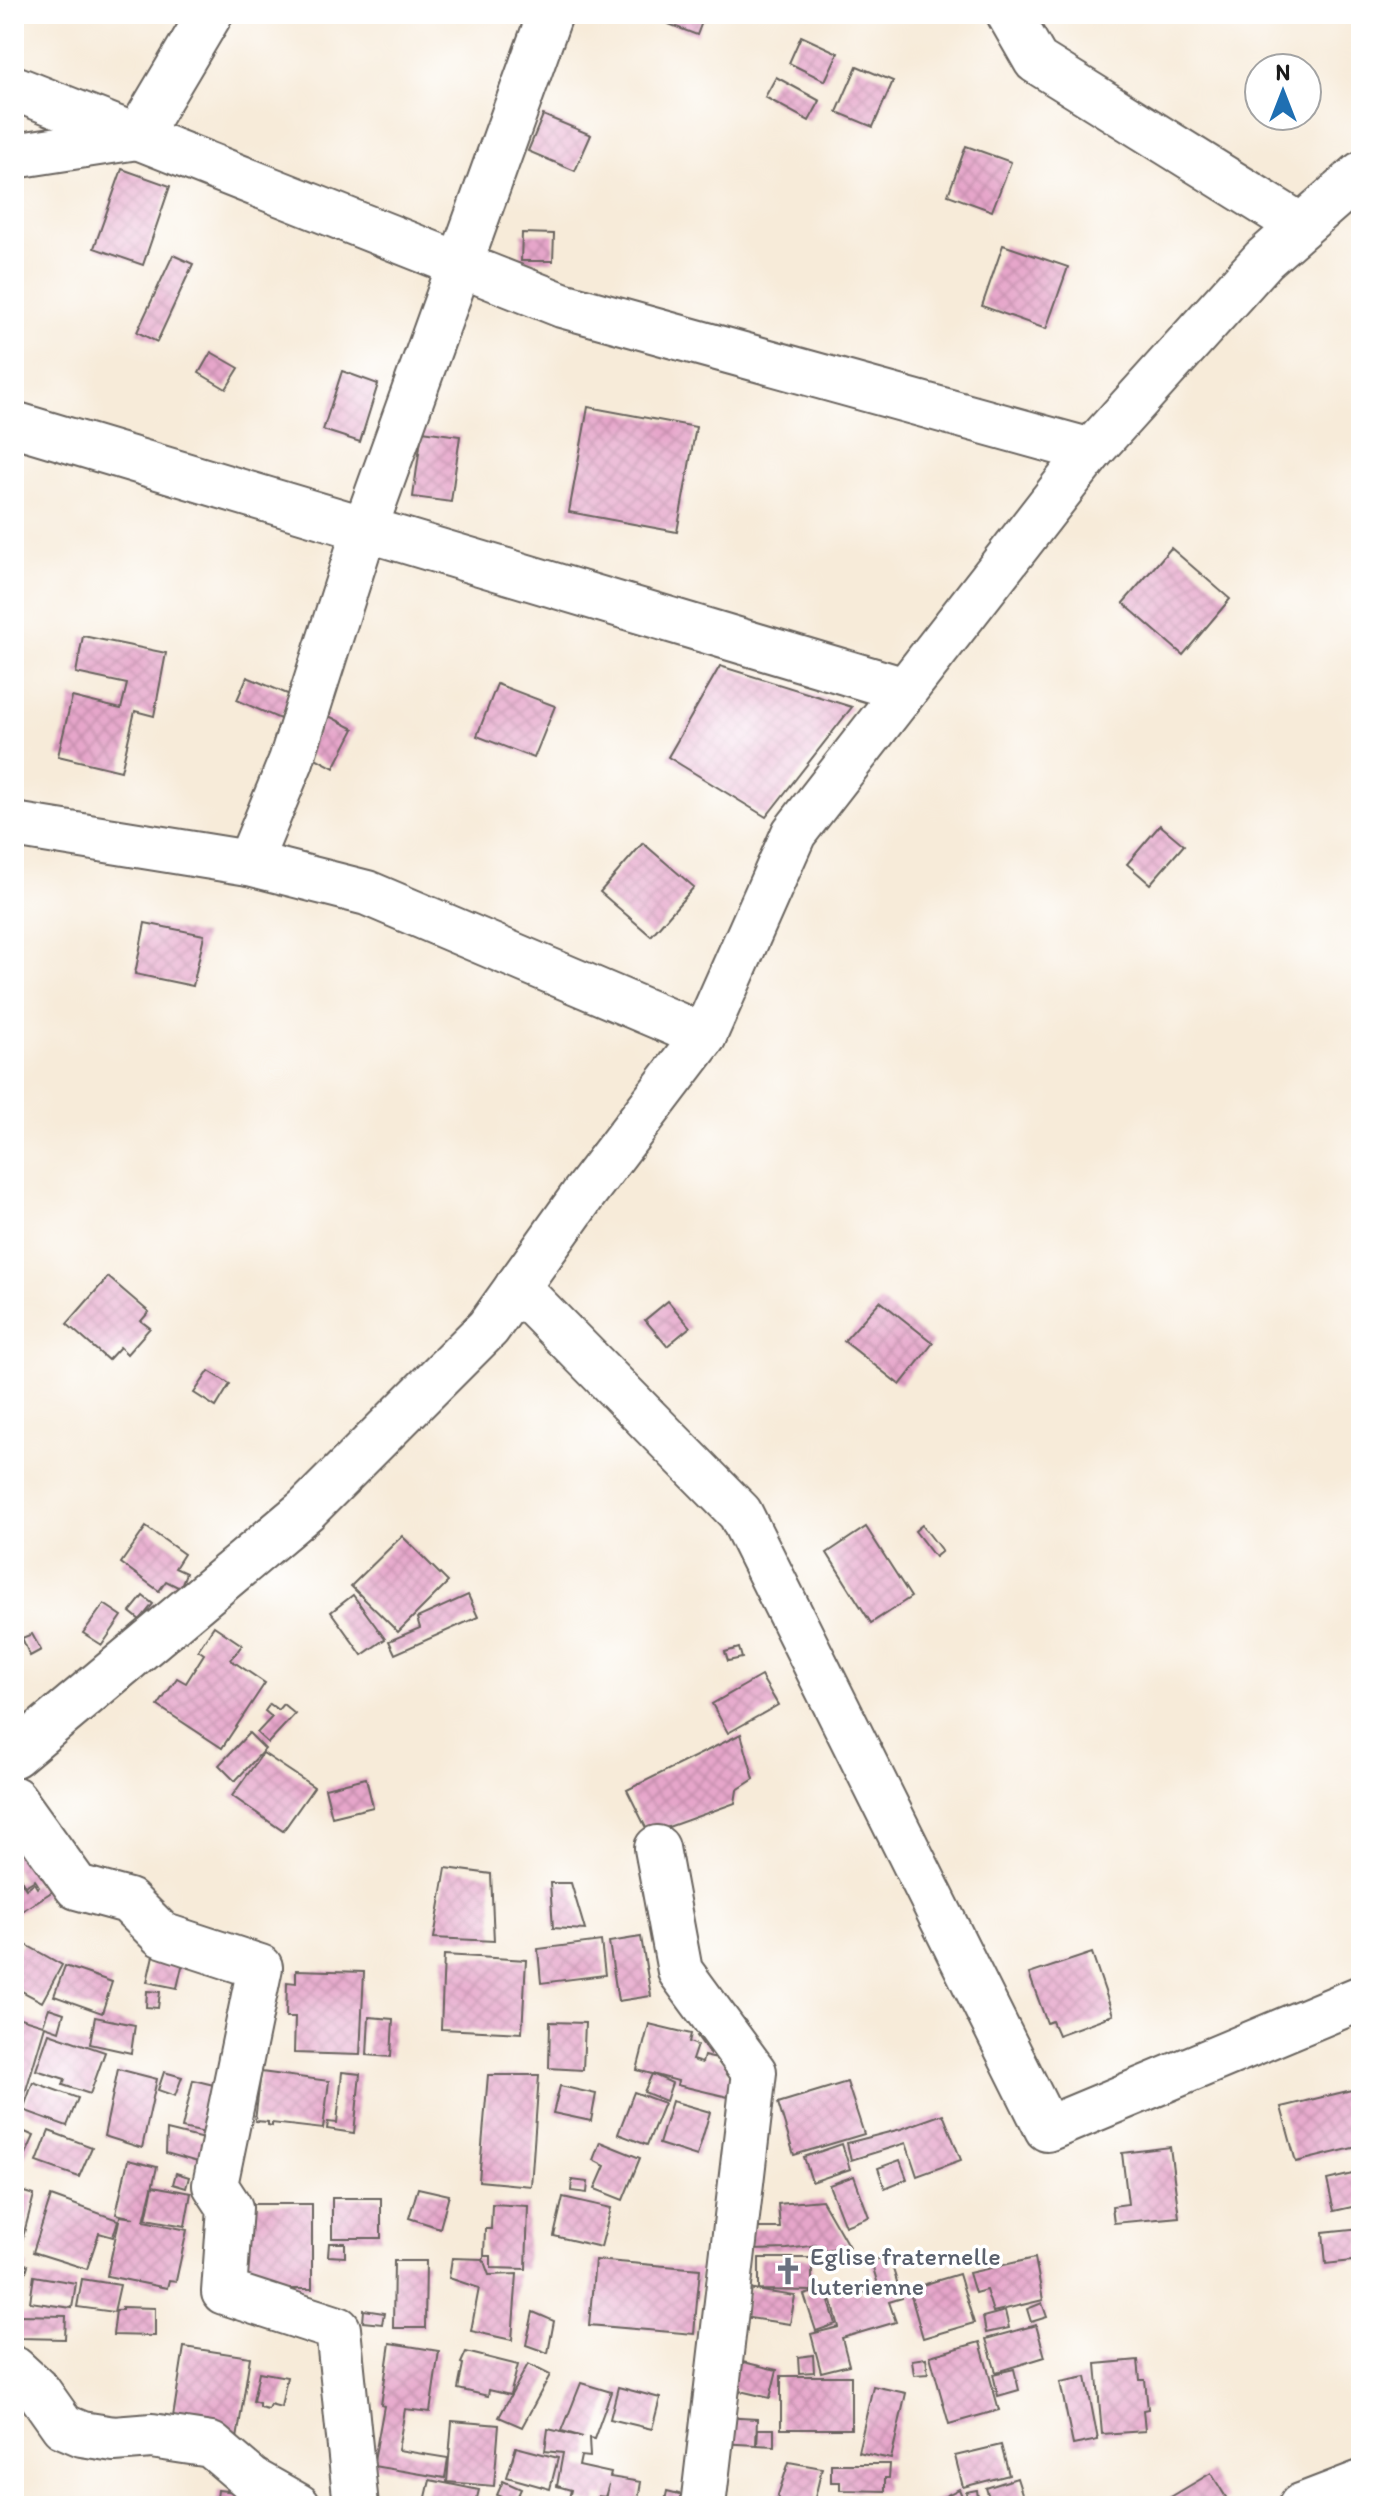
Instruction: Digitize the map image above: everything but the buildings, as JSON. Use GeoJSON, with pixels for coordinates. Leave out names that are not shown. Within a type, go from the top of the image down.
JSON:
{"type":"FeatureCollection","features":[{"type":"Feature","properties":{"kind":"street"},"geometry":{"type":"LineString","coordinates":[[137,137],[210,14]]}},
{"type":"Feature","properties":{"kind":"street"},"geometry":{"type":"LineString","coordinates":[[249,863],[291,761],[365,528],[550,14]]}},
{"type":"Feature","properties":{"kind":"street"},"geometry":{"type":"LineString","coordinates":[[1009,14],[1036,61],[1301,226]]}},
{"type":"Feature","properties":{"kind":"street"},"geometry":{"type":"LineString","coordinates":[[14,88],[562,305],[1091,451]]}},
{"type":"Feature","properties":{"kind":"street"},"geometry":{"type":"LineString","coordinates":[[14,156],[137,137]]}},
{"type":"Feature","properties":{"kind":"street"},"geometry":{"type":"LineString","coordinates":[[14,1755],[306,1510],[488,1328],[704,1036],[794,833],[1091,451],[1264,259],[1361,174]]}},
{"type":"Feature","properties":{"kind":"street"},"geometry":{"type":"LineString","coordinates":[[14,424],[905,690]]}},
{"type":"Feature","properties":{"kind":"street"},"geometry":{"type":"LineString","coordinates":[[14,825],[249,863],[367,893],[704,1036]]}},
{"type":"Feature","properties":{"kind":"street"},"geometry":{"type":"LineString","coordinates":[[517,1287],[740,1513],[1047,2129],[1361,1998]]}},
{"type":"Feature","properties":{"kind":"street"},"geometry":{"type":"LineString","coordinates":[[14,1799],[77,1887],[128,1901],[162,1935],[260,1967],[215,2185],[230,2208],[224,2292],[338,2329],[356,2506]]}},
{"type":"Feature","properties":{"kind":"street"},"geometry":{"type":"LineString","coordinates":[[657,1848],[680,1971],[754,2072],[703,2506]]}},
{"type":"Feature","properties":{"kind":"street"},"geometry":{"type":"LineString","coordinates":[[14,2369],[39,2392],[63,2426],[82,2434],[114,2439],[152,2436],[211,2445],[252,2480],[298,2506]]}},
{"type":"Feature","properties":{"kind":"street"},"geometry":{"type":"LineString","coordinates":[[1301,2506],[1361,2483]]}},
{"type":"Feature","properties":{"kind":"place","name":"Eglise fraternelle luterienne"},"geometry":{"type":"Point","coordinates":[788,2271]}}]}
